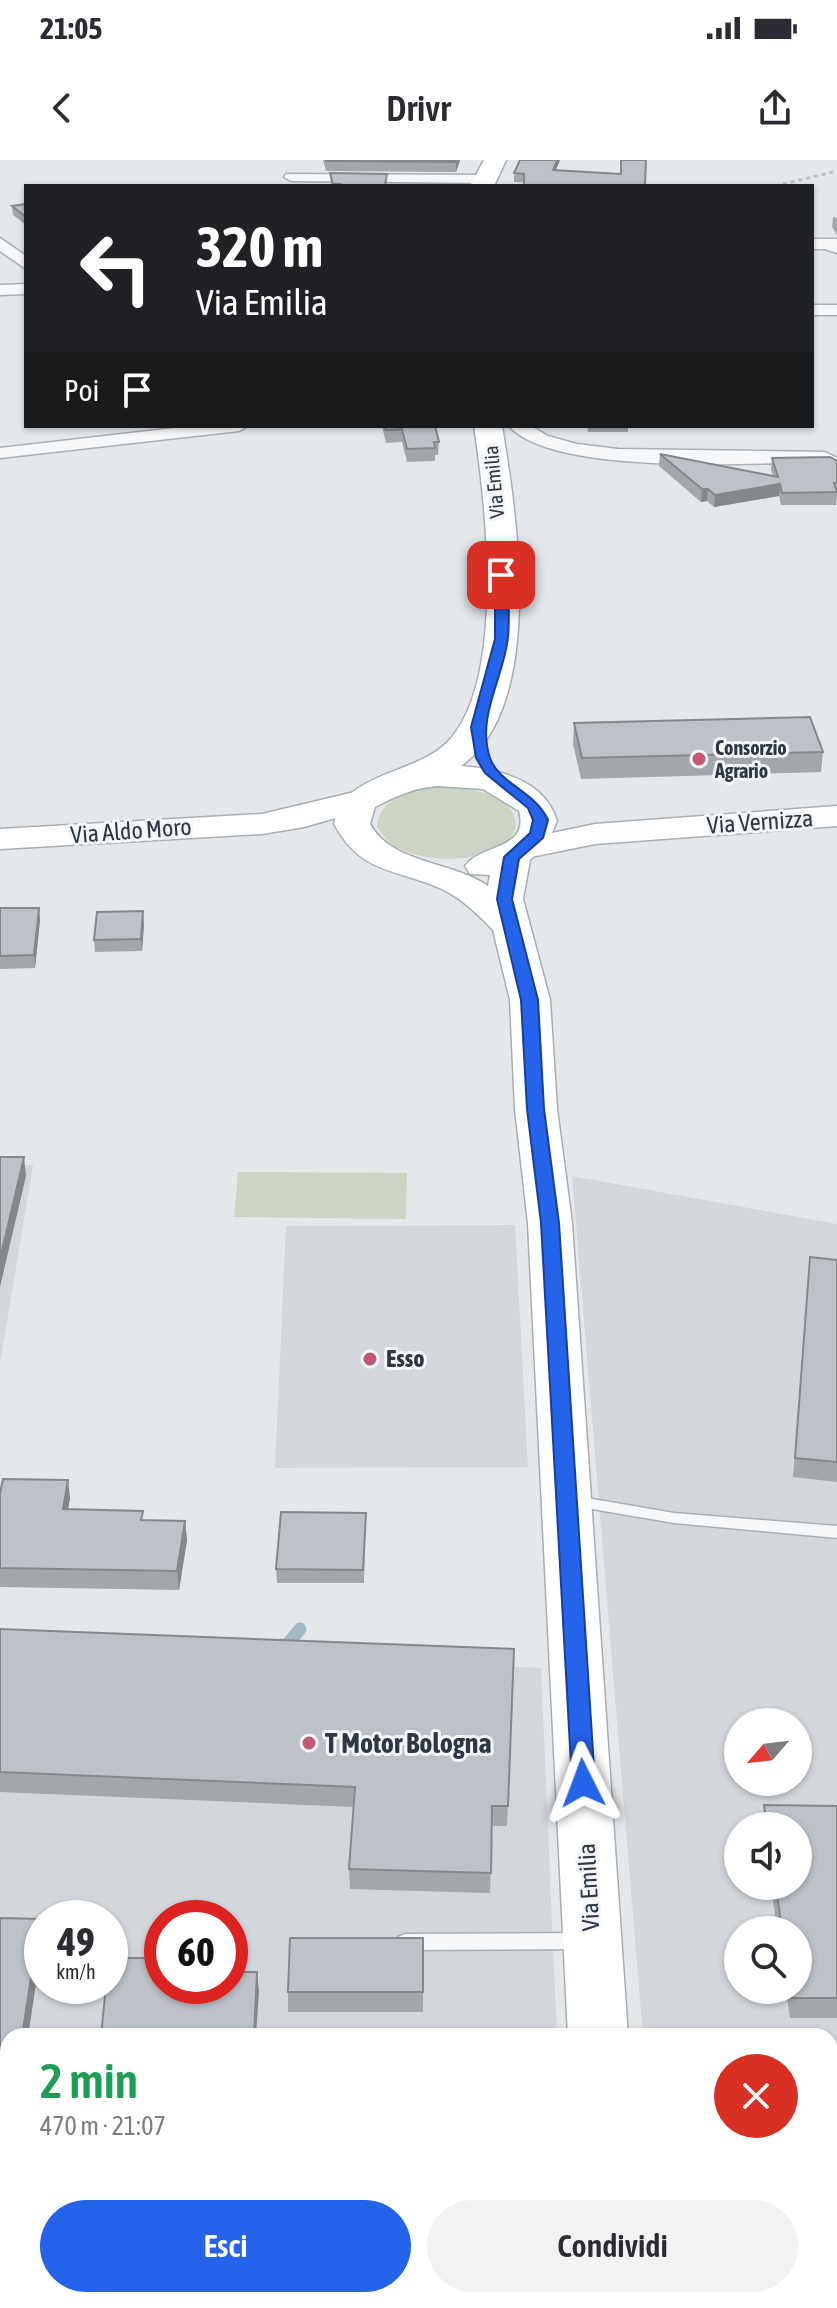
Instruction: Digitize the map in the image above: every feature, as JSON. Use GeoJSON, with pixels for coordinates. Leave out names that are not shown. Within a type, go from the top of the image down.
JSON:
{"type":"FeatureCollection","features":[{"type":"Feature","properties":{"kind":"main road","name":"Via Emilia"},"geometry":{"type":"LineString","coordinates":[[363,800],[449,757],[465,745],[478,727],[501,639],[503,598],[490,438]]}},
{"type":"Feature","properties":{"kind":"main road","name":"Via Emilia"},"geometry":{"type":"LineString","coordinates":[[478,727],[483,758],[504,785],[534,806],[540,820],[538,835],[519,853],[504,884],[511,927],[530,1000],[536,1109],[550,1223],[597,2028]]}},
{"type":"Feature","properties":{"kind":"main road","name":"Via Emilia"},"geometry":{"type":"LineString","coordinates":[[408,779],[457,776],[504,785]]}},
{"type":"Feature","properties":{"kind":"main road"},"geometry":{"type":"LineString","coordinates":[[363,800],[354,812],[352,824],[368,848],[404,865],[439,875],[477,894],[511,927]]}},
{"type":"Feature","properties":{"kind":"main road"},"geometry":{"type":"LineString","coordinates":[[404,865],[449,870],[493,864],[519,853]]}},
{"type":"Feature","properties":{"kind":"street"},"geometry":{"type":"LineString","coordinates":[[291,177],[487,175]]}},
{"type":"Feature","properties":{"kind":"street"},"geometry":{"type":"LineString","coordinates":[[0,243],[24,262]]}},
{"type":"Feature","properties":{"kind":"street"},"geometry":{"type":"LineString","coordinates":[[816,244],[837,244]]}},
{"type":"Feature","properties":{"kind":"street"},"geometry":{"type":"LineString","coordinates":[[0,290],[24,289]]}},
{"type":"Feature","properties":{"kind":"street"},"geometry":{"type":"LineString","coordinates":[[822,307],[837,330]]}},
{"type":"Feature","properties":{"kind":"street"},"geometry":{"type":"LineString","coordinates":[[0,453],[221,428]]}},
{"type":"Feature","properties":{"kind":"street","name":"Via Emilia"},"geometry":{"type":"LineString","coordinates":[[522,428],[538,437],[615,456],[825,457],[836,466]]}},
{"type":"Feature","properties":{"kind":"street"},"geometry":{"type":"LineString","coordinates":[[682,433],[688,457]]}},
{"type":"Feature","properties":{"kind":"street"},"geometry":{"type":"LineString","coordinates":[[490,438],[506,441],[538,437]]}},
{"type":"Feature","properties":{"kind":"street","name":"Via Aldo Moro"},"geometry":{"type":"LineString","coordinates":[[0,839],[262,824],[304,817],[363,800]]}},
{"type":"Feature","properties":{"kind":"street","name":"Via Vernizza"},"geometry":{"type":"LineString","coordinates":[[534,806],[595,822],[682,828]]}},
{"type":"Feature","properties":{"kind":"street","name":"Via Vernizza"},"geometry":{"type":"LineString","coordinates":[[519,853],[564,838],[837,816]]}},
{"type":"Feature","properties":{"kind":"street","name":"Via Aldo Moro"},"geometry":{"type":"LineString","coordinates":[[262,824],[322,833],[368,848]]}},
{"type":"Feature","properties":{"kind":"lane"},"geometry":{"type":"LineString","coordinates":[[816,244],[837,251]]}},
{"type":"Feature","properties":{"kind":"lane"},"geometry":{"type":"LineString","coordinates":[[567,1499],[674,1518],[837,1532]]}},
{"type":"Feature","properties":{"kind":"lane"},"geometry":{"type":"LineString","coordinates":[[391,1942],[592,1941]]}},
{"type":"Feature","properties":{"kind":"path"},"geometry":{"type":"LineString","coordinates":[[783,184],[837,171]]}},
{"type":"Feature","properties":{"kind":"shaded area"},"geometry":{"type":"Polygon","coordinates":[[[436,787],[480,792],[500,800],[514,815],[514,832],[499,847],[486,853],[454,859],[421,856],[391,843],[377,827],[384,809],[398,797],[436,787]]]}},
{"type":"Feature","properties":{"kind":"shaded area"},"geometry":{"type":"Polygon","coordinates":[[[0,1165],[33,1165],[0,1364],[0,1165]]]}},
{"type":"Feature","properties":{"kind":"shaded area"},"geometry":{"type":"Polygon","coordinates":[[[238,1172],[407,1173],[406,1219],[234,1217],[238,1172]]]}},
{"type":"Feature","properties":{"kind":"shaded area"},"geometry":{"type":"Polygon","coordinates":[[[572,1176],[837,1224],[837,2028],[642,2028],[572,1176]]]}},
{"type":"Feature","properties":{"kind":"shaded area"},"geometry":{"type":"Polygon","coordinates":[[[515,1225],[528,1467],[275,1468],[286,1226],[515,1225]]]}},
{"type":"Feature","properties":{"kind":"shaded area"},"geometry":{"type":"Polygon","coordinates":[[[0,1647],[541,1668],[557,2028],[0,2028],[0,1647]]]}},
{"type":"Feature","properties":{"kind":"building"},"geometry":{"type":"Polygon","coordinates":[[[456,160],[456,162],[326,161],[456,160]]]}},
{"type":"Feature","properties":{"kind":"building"},"geometry":{"type":"Polygon","coordinates":[[[520,160],[557,160],[553,170],[621,174],[621,160],[646,160],[645,184],[524,184],[524,174],[514,173],[520,160]]]}},
{"type":"Feature","properties":{"kind":"building"},"geometry":{"type":"Polygon","coordinates":[[[330,173],[387,174],[385,184],[333,184],[330,173]]]}},
{"type":"Feature","properties":{"kind":"building"},"geometry":{"type":"Polygon","coordinates":[[[24,204],[24,215],[12,206],[24,204]]]}},
{"type":"Feature","properties":{"kind":"building"},"geometry":{"type":"Polygon","coordinates":[[[386,428],[436,428],[439,442],[434,442],[435,448],[407,449],[402,429],[386,428]]]}},
{"type":"Feature","properties":{"kind":"building"},"geometry":{"type":"Polygon","coordinates":[[[660,454],[778,477],[772,458],[830,457],[837,461],[837,483],[834,483],[837,492],[782,493],[780,484],[715,495],[708,489],[702,489],[660,454]]]}},
{"type":"Feature","properties":{"kind":"building"},"geometry":{"type":"Polygon","coordinates":[[[810,717],[823,752],[582,758],[574,723],[810,717]]]}},
{"type":"Feature","properties":{"kind":"building"},"geometry":{"type":"Polygon","coordinates":[[[0,908],[39,908],[34,955],[0,956],[0,908]]]}},
{"type":"Feature","properties":{"kind":"building"},"geometry":{"type":"Polygon","coordinates":[[[143,911],[141,939],[94,940],[97,912],[143,911]]]}},
{"type":"Feature","properties":{"kind":"building"},"geometry":{"type":"Polygon","coordinates":[[[0,1157],[24,1157],[0,1259],[0,1157]]]}},
{"type":"Feature","properties":{"kind":"building"},"geometry":{"type":"Polygon","coordinates":[[[810,1257],[837,1260],[837,1462],[795,1458],[810,1257]]]}},
{"type":"Feature","properties":{"kind":"building"},"geometry":{"type":"Polygon","coordinates":[[[3,1479],[68,1480],[63,1509],[143,1511],[141,1520],[185,1521],[177,1571],[0,1568],[0,1493],[3,1479]]]}},
{"type":"Feature","properties":{"kind":"building"},"geometry":{"type":"Polygon","coordinates":[[[281,1512],[366,1513],[363,1570],[276,1569],[281,1512]]]}},
{"type":"Feature","properties":{"kind":"building"},"geometry":{"type":"Polygon","coordinates":[[[0,1629],[514,1649],[508,1806],[492,1806],[491,1873],[349,1869],[355,1787],[0,1772],[0,1629]]]}},
{"type":"Feature","properties":{"kind":"building"},"geometry":{"type":"Polygon","coordinates":[[[764,1805],[837,1806],[837,1998],[812,1998],[812,1916],[780,1916],[778,1900],[812,1900],[812,1812],[765,1812],[764,1805]]]}},
{"type":"Feature","properties":{"kind":"building"},"geometry":{"type":"Polygon","coordinates":[[[0,1918],[24,1919],[24,2004],[27,2004],[23,2028],[0,2028],[0,1918]]]}},
{"type":"Feature","properties":{"kind":"building"},"geometry":{"type":"Polygon","coordinates":[[[290,1938],[423,1938],[423,1992],[288,1992],[290,1938]]]}},
{"type":"Feature","properties":{"kind":"building"},"geometry":{"type":"Polygon","coordinates":[[[128,1958],[144,1958],[144,2004],[248,2004],[248,1972],[257,1972],[254,2028],[102,2028],[104,2004],[128,2004],[128,1958]]]}},
{"type":"Feature","properties":{"kind":"waterway"},"geometry":{"type":"LineString","coordinates":[[281,1645],[287,1645],[300,1629]]}},
{"type":"Feature","properties":{"kind":"place","name":"Consorzio Agrario"},"geometry":{"type":"Point","coordinates":[699,759]}},
{"type":"Feature","properties":{"kind":"place","name":"Esso"},"geometry":{"type":"Point","coordinates":[370,1359]}},
{"type":"Feature","properties":{"kind":"place","name":"T Motor Bologna"},"geometry":{"type":"Point","coordinates":[309,1743]}},
{"type":"Feature","properties":{"kind":"route"},"geometry":{"type":"LineString","coordinates":[[501,575],[501,639],[478,727],[483,758],[492,773],[534,806],[540,820],[538,835],[512,857],[504,884],[504,899],[530,1000],[536,1109],[550,1223],[583,1783]]}}]}
